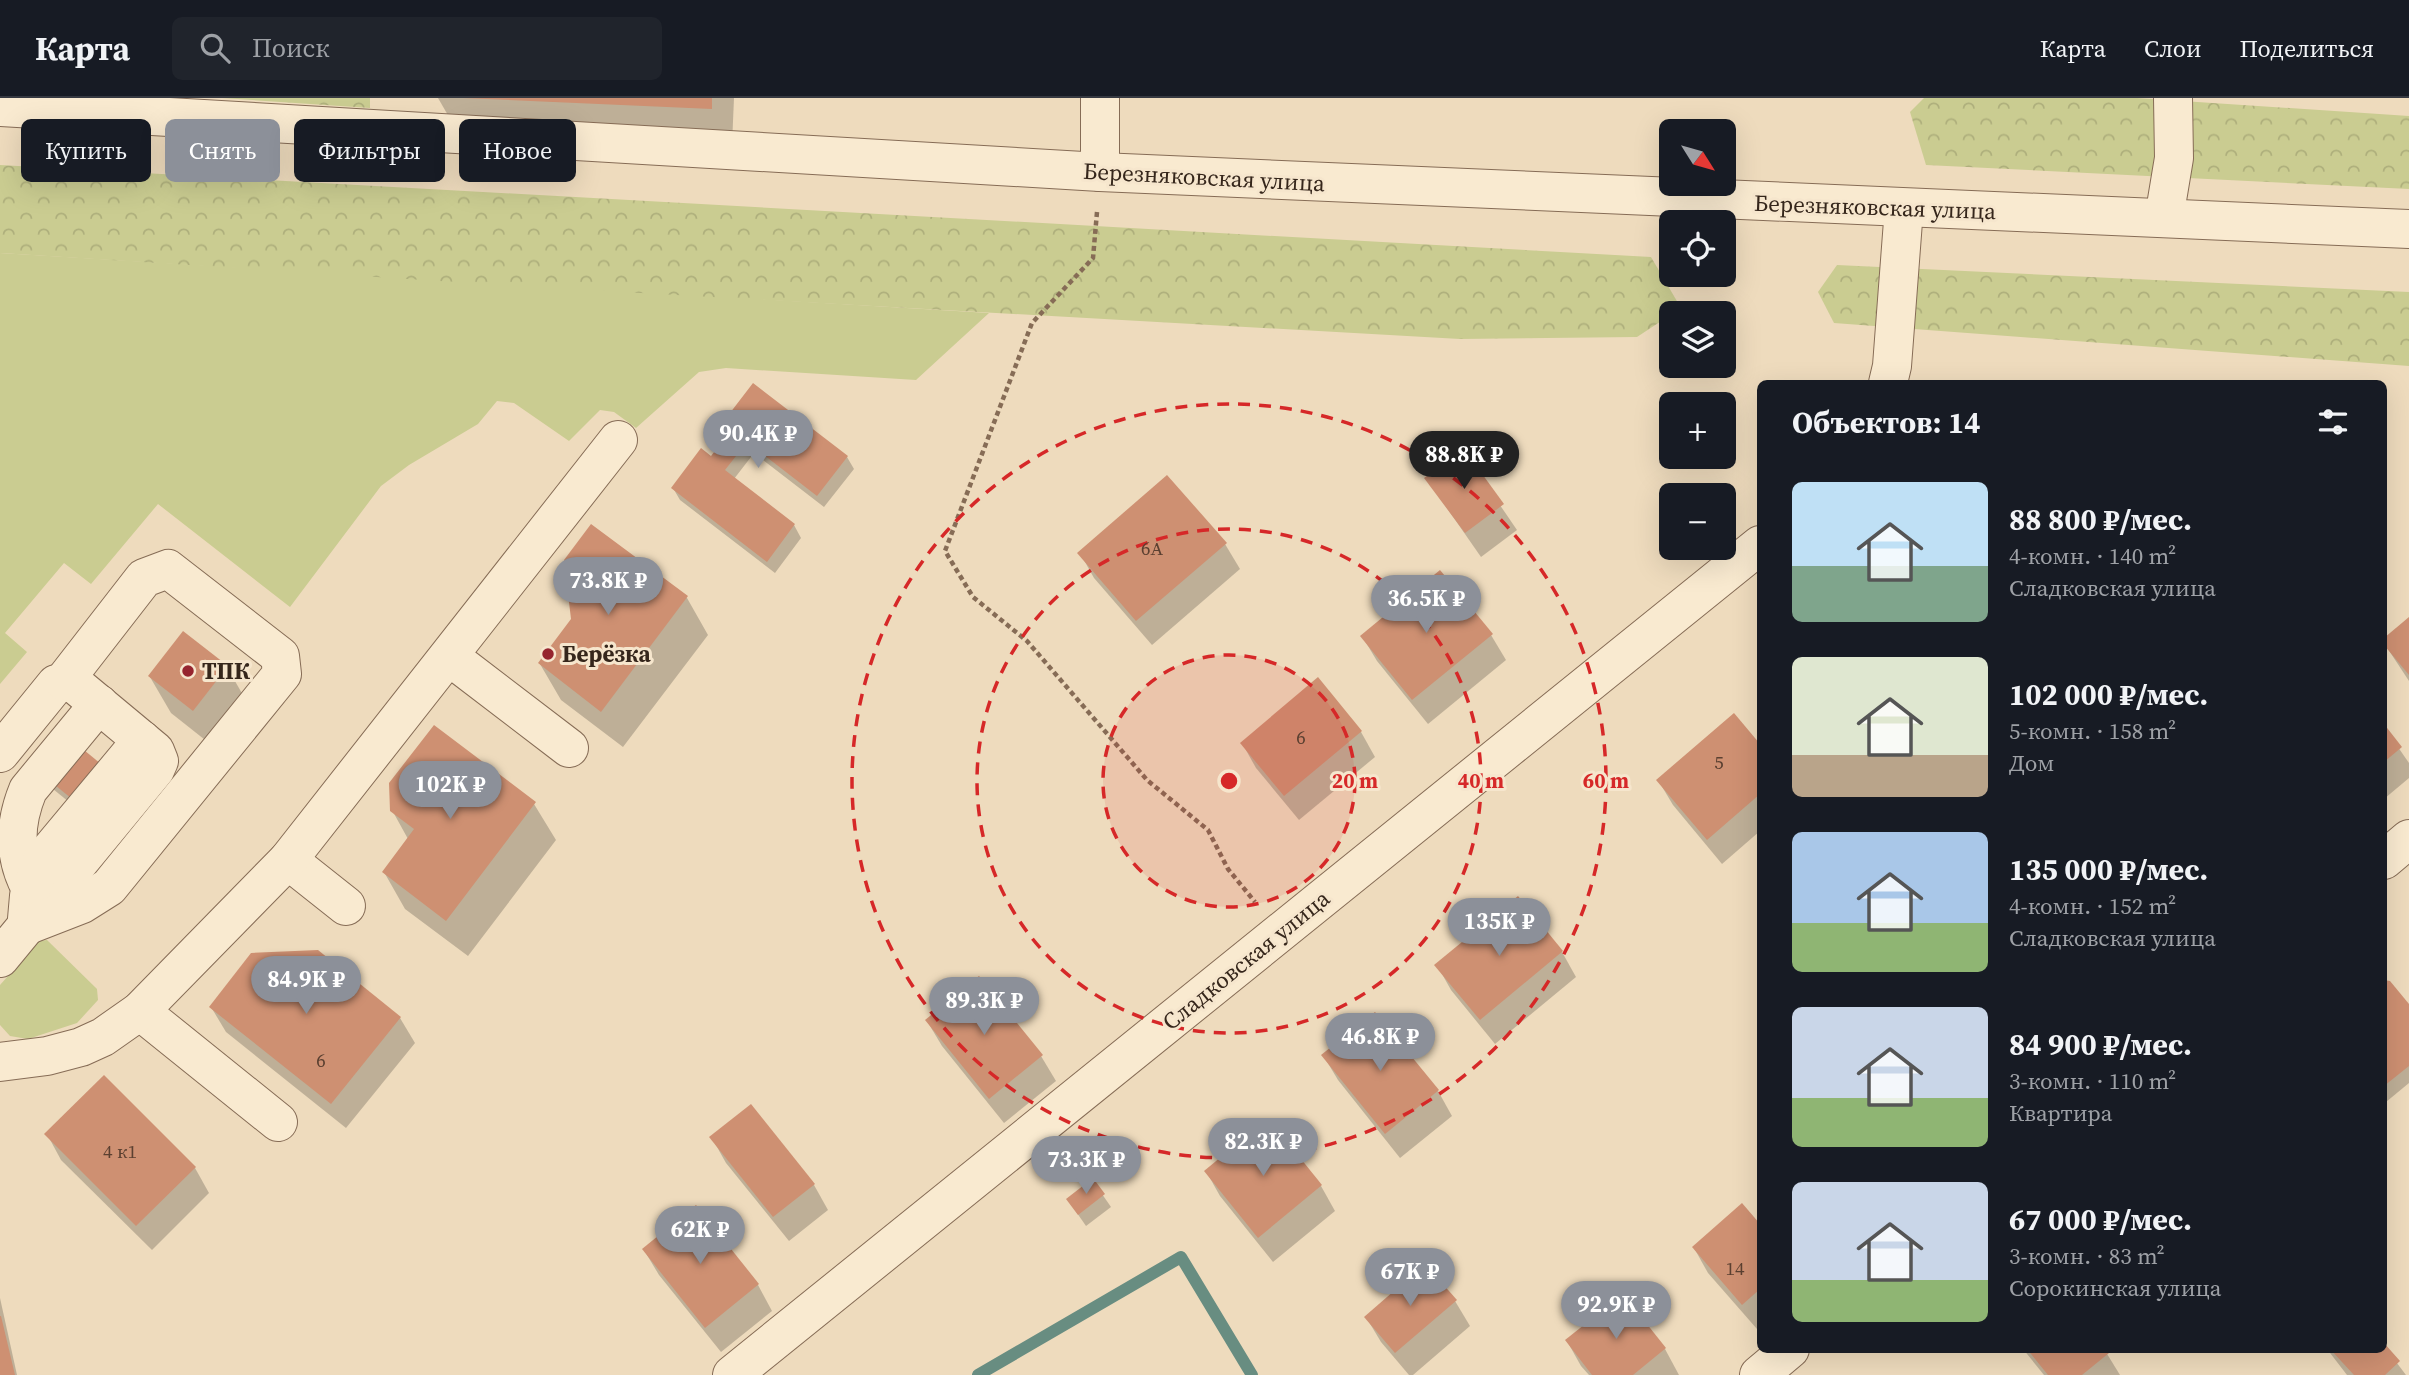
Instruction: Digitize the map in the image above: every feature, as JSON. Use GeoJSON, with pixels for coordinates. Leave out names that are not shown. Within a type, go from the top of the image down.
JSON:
{"type":"FeatureCollection","features":[{"type":"Feature","properties":{"kind":"street"},"geometry":{"type":"LineString","coordinates":[[1100,98],[1100,172]]}},
{"type":"Feature","properties":{"kind":"street"},"geometry":{"type":"LineString","coordinates":[[2164,218],[2174,158],[2173,98]]}},
{"type":"Feature","properties":{"kind":"street","name":"Березняковская улица"},"geometry":{"type":"LineString","coordinates":[[0,107],[1100,172],[2409,229]]}},
{"type":"Feature","properties":{"kind":"street"},"geometry":{"type":"LineString","coordinates":[[1889,380],[1904,208]]}},
{"type":"Feature","properties":{"kind":"street"},"geometry":{"type":"LineString","coordinates":[[0,1062],[47,1056],[81,1047],[103,1037],[140,1011],[288,860],[618,440]]}},
{"type":"Feature","properties":{"kind":"street","name":"Сладковская улица"},"geometry":{"type":"LineString","coordinates":[[732,1375],[1757,547]]}},
{"type":"Feature","properties":{"kind":"street"},"geometry":{"type":"LineString","coordinates":[[64,681],[144,578],[167,569],[280,656],[284,666],[282,674],[109,887],[82,904],[33,891],[21,866],[16,845],[21,806],[28,790],[129,729]]}},
{"type":"Feature","properties":{"kind":"street"},"geometry":{"type":"LineString","coordinates":[[450,657],[569,748]]}},
{"type":"Feature","properties":{"kind":"street"},"geometry":{"type":"LineString","coordinates":[[0,753],[56,684],[64,681],[72,682],[129,729],[159,761],[155,770],[33,891]]}},
{"type":"Feature","properties":{"kind":"street"},"geometry":{"type":"LineString","coordinates":[[0,958],[33,891],[129,729]]}},
{"type":"Feature","properties":{"kind":"street"},"geometry":{"type":"LineString","coordinates":[[2387,857],[2409,839]]}},
{"type":"Feature","properties":{"kind":"street"},"geometry":{"type":"LineString","coordinates":[[288,860],[346,906]]}},
{"type":"Feature","properties":{"kind":"street"},"geometry":{"type":"LineString","coordinates":[[140,1011],[278,1122]]}},
{"type":"Feature","properties":{"kind":"street"},"geometry":{"type":"LineString","coordinates":[[1759,1375],[1785,1353]]}},
{"type":"Feature","properties":{"kind":"path"},"geometry":{"type":"LineString","coordinates":[[1100,172],[1093,258],[1032,323],[945,551],[973,597],[1027,641],[1147,780],[1208,831],[1228,869],[1280,933]]}},
{"type":"Feature","properties":{"kind":"green space"},"geometry":{"type":"Polygon","coordinates":[[[222,98],[370,98],[370,108],[222,98]]]}},
{"type":"Feature","properties":{"kind":"green space"},"geometry":{"type":"Polygon","coordinates":[[[1924,98],[2137,98],[2409,116],[2409,189],[1926,165],[1910,112],[1924,98]]]}},
{"type":"Feature","properties":{"kind":"green space"},"geometry":{"type":"Polygon","coordinates":[[[0,165],[21,166],[21,182],[151,182],[151,173],[165,174],[165,182],[280,181],[1651,257],[1659,271],[1659,287],[1669,287],[1677,301],[1659,301],[1659,322],[1637,337],[1460,339],[517,286],[0,253],[0,165]]]}},
{"type":"Feature","properties":{"kind":"green space"},"geometry":{"type":"Polygon","coordinates":[[[0,253],[989,313],[916,380],[726,368],[699,372],[636,428],[614,412],[600,410],[569,441],[514,403],[497,401],[478,424],[409,465],[381,486],[290,607],[158,504],[91,584],[64,563],[5,633],[27,652],[0,684],[0,253]]]}},
{"type":"Feature","properties":{"kind":"green space"},"geometry":{"type":"Polygon","coordinates":[[[1837,265],[2409,292],[2409,366],[1834,323],[1818,292],[1837,265]]]}},
{"type":"Feature","properties":{"kind":"green space"},"geometry":{"type":"Polygon","coordinates":[[[47,940],[97,989],[98,1000],[77,1023],[28,1039],[10,1036],[0,1025],[0,985],[39,941],[47,940]]]}},
{"type":"Feature","properties":{"kind":"building"},"geometry":{"type":"Polygon","coordinates":[[[463,98],[712,98],[712,109],[463,98]]]}},
{"type":"Feature","properties":{"kind":"building"},"geometry":{"type":"Polygon","coordinates":[[[753,383],[848,456],[817,496],[747,442],[725,470],[795,524],[767,562],[671,488],[701,448],[711,456],[729,433],[720,426],[753,383]]]}},
{"type":"Feature","properties":{"kind":"building"},"geometry":{"type":"Polygon","coordinates":[[[1464,449],[1504,504],[1465,533],[1424,478],[1464,449]]]}},
{"type":"Feature","properties":{"kind":"building"},"geometry":{"type":"Polygon","coordinates":[[[1167,475],[1227,543],[1136,621],[1077,553],[1167,475]]]}},
{"type":"Feature","properties":{"kind":"building"},"geometry":{"type":"Polygon","coordinates":[[[591,524],[688,596],[601,712],[538,663],[571,619],[564,560],[591,524]]]}},
{"type":"Feature","properties":{"kind":"building"},"geometry":{"type":"Polygon","coordinates":[[[1440,570],[1493,634],[1412,700],[1360,636],[1440,570]]]}},
{"type":"Feature","properties":{"kind":"building"},"geometry":{"type":"Polygon","coordinates":[[[2409,617],[2409,675],[2387,649],[2387,635],[2409,617]]]}},
{"type":"Feature","properties":{"kind":"building","name":"ТПК"},"geometry":{"type":"Polygon","coordinates":[[[183,631],[228,666],[193,711],[148,676],[183,631]]]}},
{"type":"Feature","properties":{"kind":"building"},"geometry":{"type":"Polygon","coordinates":[[[1318,677],[1362,731],[1284,796],[1240,743],[1318,677]]]}},
{"type":"Feature","properties":{"kind":"building"},"geometry":{"type":"Polygon","coordinates":[[[1734,713],[1757,740],[1757,797],[1707,840],[1656,780],[1734,713]]]}},
{"type":"Feature","properties":{"kind":"building"},"geometry":{"type":"Polygon","coordinates":[[[434,725],[536,802],[446,921],[382,872],[414,829],[390,811],[389,783],[434,725]]]}},
{"type":"Feature","properties":{"kind":"building"},"geometry":{"type":"Polygon","coordinates":[[[57,728],[139,795],[110,830],[28,763],[57,728]]]}},
{"type":"Feature","properties":{"kind":"building"},"geometry":{"type":"Polygon","coordinates":[[[2387,728],[2402,747],[2387,760],[2387,728]]]}},
{"type":"Feature","properties":{"kind":"building"},"geometry":{"type":"Polygon","coordinates":[[[1518,896],[1563,951],[1480,1020],[1434,965],[1518,896]]]}},
{"type":"Feature","properties":{"kind":"building"},"geometry":{"type":"Polygon","coordinates":[[[318,950],[401,1017],[331,1104],[209,1007],[251,953],[318,950]]]}},
{"type":"Feature","properties":{"kind":"building"},"geometry":{"type":"Polygon","coordinates":[[[979,976],[1043,1055],[989,1099],[925,1020],[979,976]]]}},
{"type":"Feature","properties":{"kind":"building"},"geometry":{"type":"Polygon","coordinates":[[[2387,980],[2409,1004],[2409,1066],[2387,1084],[2387,980]]]}},
{"type":"Feature","properties":{"kind":"building"},"geometry":{"type":"Polygon","coordinates":[[[1375,1012],[1439,1090],[1385,1134],[1321,1055],[1375,1012]]]}},
{"type":"Feature","properties":{"kind":"building"},"geometry":{"type":"Polygon","coordinates":[[[104,1075],[196,1167],[136,1226],[44,1134],[104,1075]]]}},
{"type":"Feature","properties":{"kind":"building"},"geometry":{"type":"Polygon","coordinates":[[[751,1104],[815,1184],[773,1217],[709,1137],[751,1104]]]}},
{"type":"Feature","properties":{"kind":"building"},"geometry":{"type":"Polygon","coordinates":[[[1268,1118],[1322,1185],[1258,1238],[1204,1171],[1268,1118]]]}},
{"type":"Feature","properties":{"kind":"building"},"geometry":{"type":"Polygon","coordinates":[[[1093,1178],[1105,1194],[1078,1215],[1066,1199],[1093,1178]]]}},
{"type":"Feature","properties":{"kind":"building"},"geometry":{"type":"Polygon","coordinates":[[[1742,1203],[1757,1220],[1757,1292],[1742,1305],[1692,1247],[1742,1203]]]}},
{"type":"Feature","properties":{"kind":"building"},"geometry":{"type":"Polygon","coordinates":[[[696,1205],[759,1284],[705,1328],[642,1249],[696,1205]]]}},
{"type":"Feature","properties":{"kind":"building"},"geometry":{"type":"Polygon","coordinates":[[[1425,1264],[1457,1300],[1395,1353],[1364,1317],[1425,1264]]]}},
{"type":"Feature","properties":{"kind":"building"},"geometry":{"type":"Polygon","coordinates":[[[1623,1294],[1666,1348],[1633,1375],[1592,1375],[1565,1340],[1623,1294]]]}},
{"type":"Feature","properties":{"kind":"building"},"geometry":{"type":"Polygon","coordinates":[[[1,1316],[15,1375],[0,1375],[1,1316]]]}},
{"type":"Feature","properties":{"kind":"building"},"geometry":{"type":"Polygon","coordinates":[[[2387,1346],[2400,1361],[2385,1375],[2354,1375],[2334,1353],[2387,1353],[2387,1346]]]}},
{"type":"Feature","properties":{"kind":"building"},"geometry":{"type":"Polygon","coordinates":[[[2030,1353],[2109,1353],[2082,1375],[2048,1375],[2030,1353]]]}},
{"type":"Feature","properties":{"kind":"waterway"},"geometry":{"type":"LineString","coordinates":[[978,1375],[1181,1257],[1252,1375]]}},
{"type":"Feature","properties":{"kind":"place","name":"Берёзка"},"geometry":{"type":"Point","coordinates":[548,654]}},
{"type":"Feature","properties":{"kind":"place","name":"ТПК"},"geometry":{"type":"Point","coordinates":[188,671]}}]}
